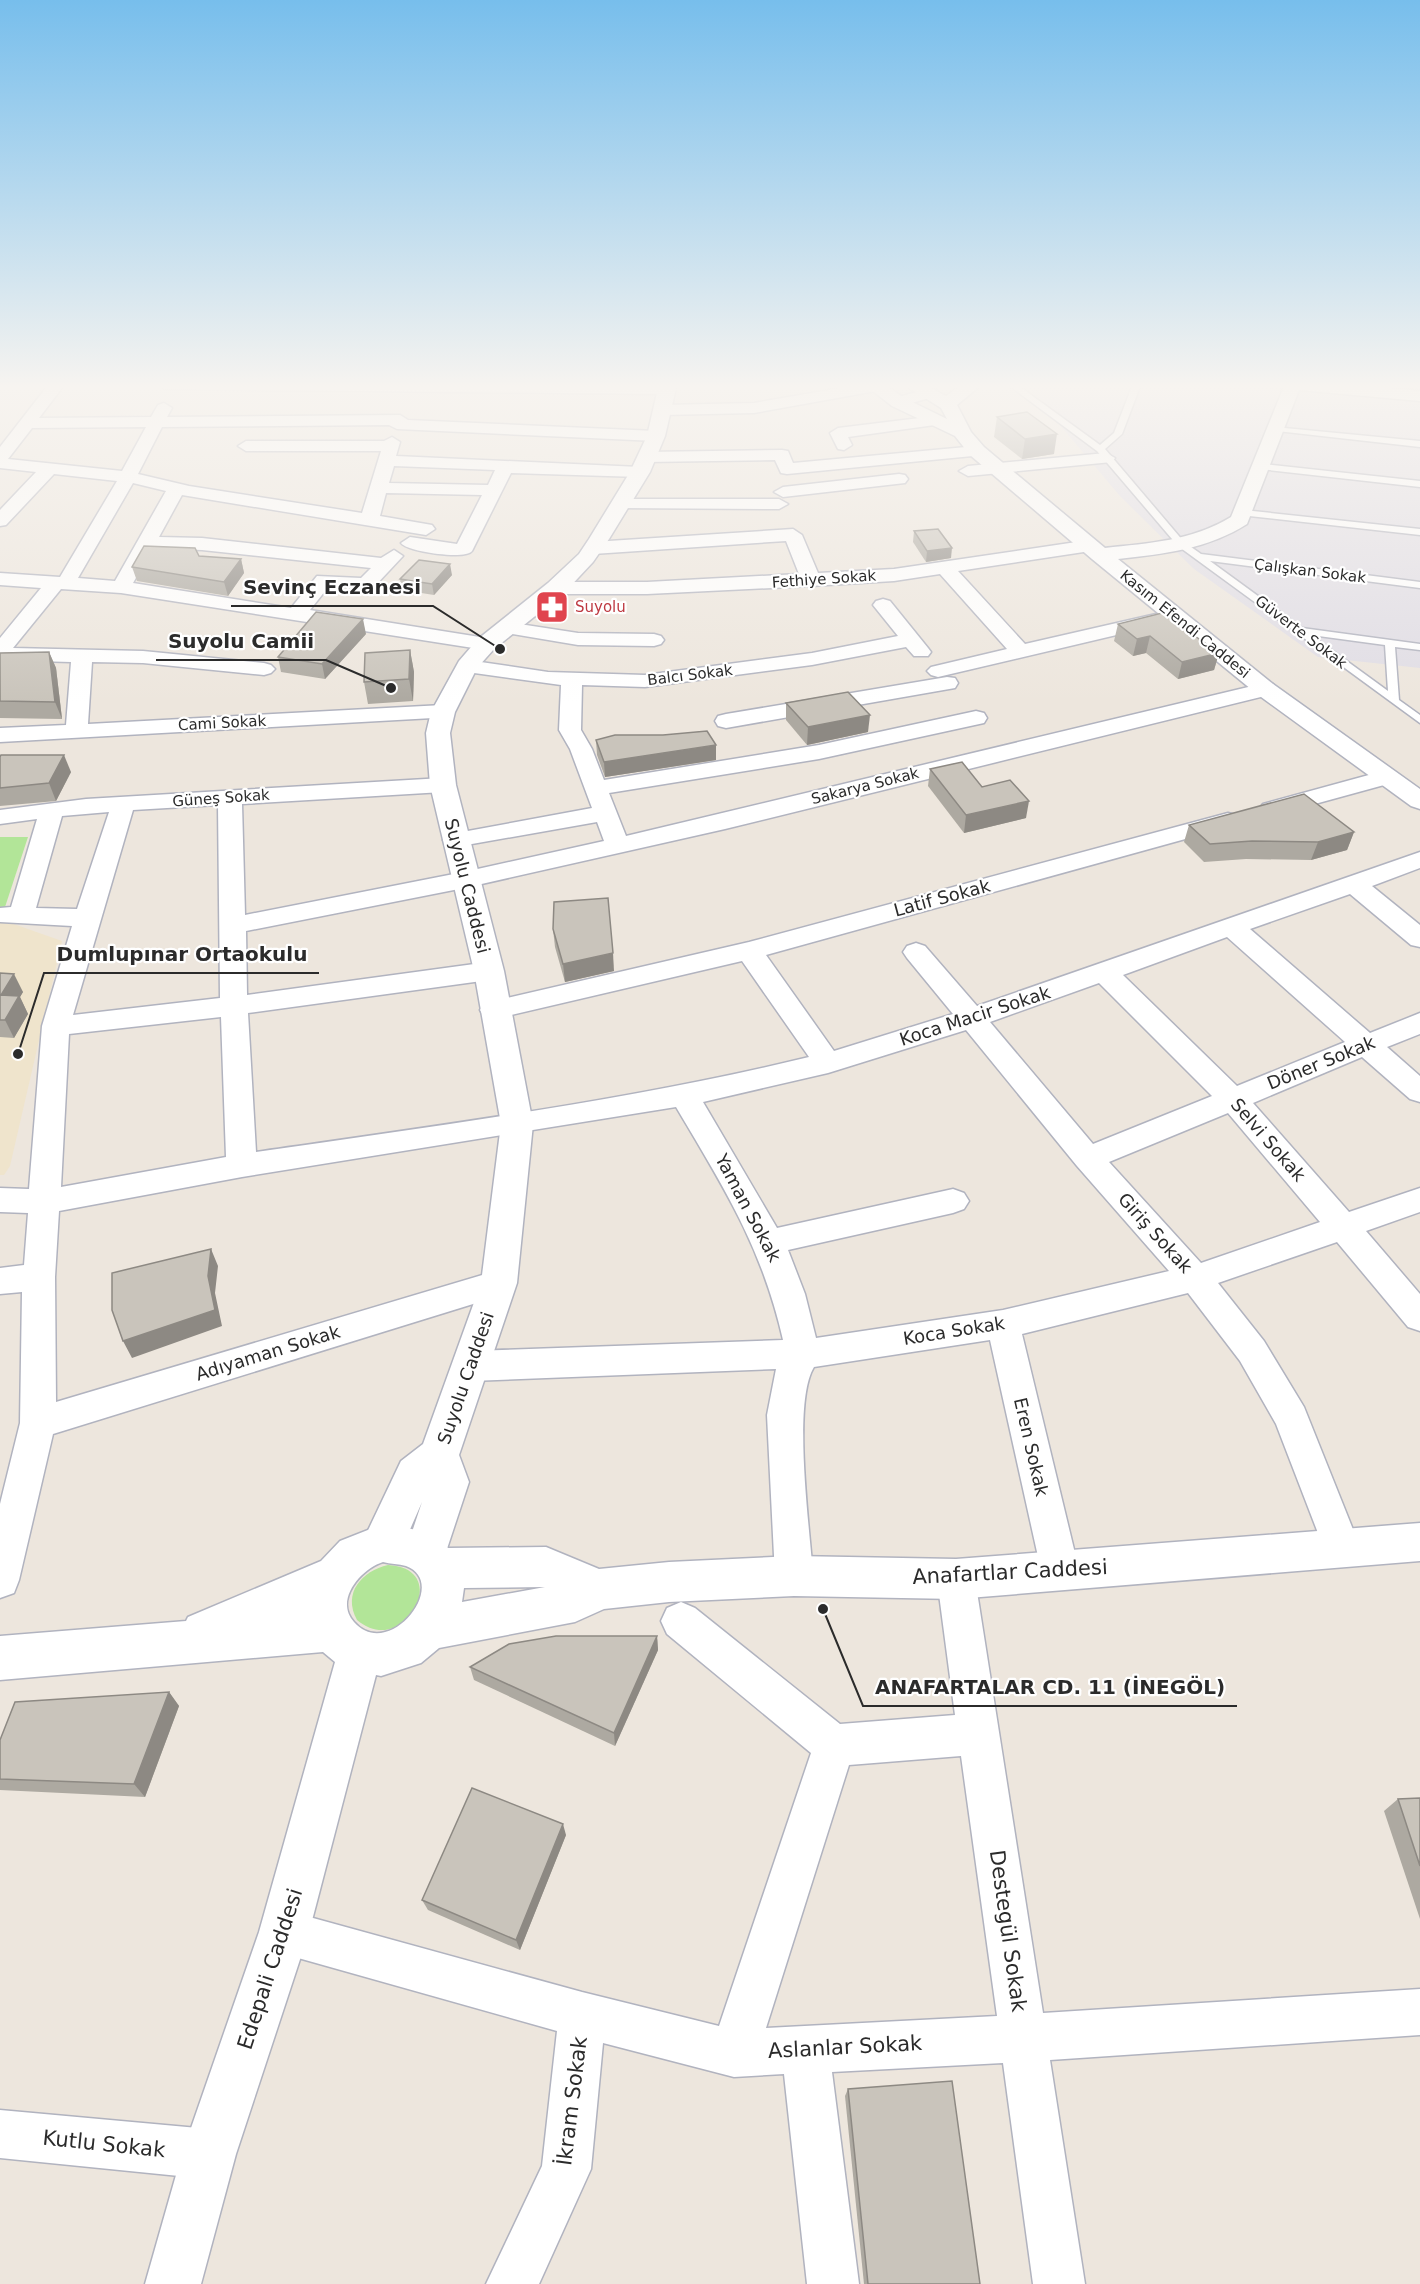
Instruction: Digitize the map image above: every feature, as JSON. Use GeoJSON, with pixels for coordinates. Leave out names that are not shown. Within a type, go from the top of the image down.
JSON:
{"type":"FeatureCollection","features":[{"type":"Feature","properties":{"kind":"street"},"geometry":{"type":"LineString","coordinates":[[0,521],[29,491]]}},
{"type":"Feature","properties":{"kind":"street"},"geometry":{"type":"LineString","coordinates":[[0,653],[61,582],[119,491]]}},
{"type":"Feature","properties":{"kind":"street"},"geometry":{"type":"LineString","coordinates":[[121,587],[176,491]]}},
{"type":"Feature","properties":{"kind":"street"},"geometry":{"type":"LineString","coordinates":[[194,491],[426,529],[384,564],[366,584],[324,580],[297,613]]}},
{"type":"Feature","properties":{"kind":"street"},"geometry":{"type":"LineString","coordinates":[[370,518],[378,491]]}},
{"type":"Feature","properties":{"kind":"street"},"geometry":{"type":"LineString","coordinates":[[411,543],[463,551],[495,491]]}},
{"type":"Feature","properties":{"kind":"street","name":"Suyolu Caddesi"},"geometry":{"type":"LineString","coordinates":[[439,1455],[499,1283],[517,1124],[494,1010],[489,972],[464,880],[442,785],[438,734],[443,712],[468,666],[496,636],[556,588],[593,548],[624,491]]}},
{"type":"Feature","properties":{"kind":"street"},"geometry":{"type":"LineString","coordinates":[[771,491],[782,495],[814,491]]}},
{"type":"Feature","properties":{"kind":"street"},"geometry":{"type":"LineString","coordinates":[[782,491],[793,535],[811,580]]}},
{"type":"Feature","properties":{"kind":"street","name":"Kasım Efendi Caddesi"},"geometry":{"type":"LineString","coordinates":[[1024,491],[1264,689],[1420,801]]}},
{"type":"Feature","properties":{"kind":"street"},"geometry":{"type":"LineString","coordinates":[[1095,551],[1182,544],[1224,532],[1240,520],[1253,491]]}},
{"type":"Feature","properties":{"kind":"street"},"geometry":{"type":"LineString","coordinates":[[593,548],[793,535]]}},
{"type":"Feature","properties":{"kind":"street"},"geometry":{"type":"LineString","coordinates":[[147,542],[202,544],[384,564]]}},
{"type":"Feature","properties":{"kind":"street","name":"Fethiye Sokak"},"geometry":{"type":"LineString","coordinates":[[556,588],[647,588],[811,580],[894,574],[1095,551]]}},
{"type":"Feature","properties":{"kind":"street"},"geometry":{"type":"LineString","coordinates":[[944,567],[1020,651]]}},
{"type":"Feature","properties":{"kind":"street"},"geometry":{"type":"LineString","coordinates":[[0,579],[121,587],[297,613],[496,636],[654,640]]}},
{"type":"Feature","properties":{"kind":"street"},"geometry":{"type":"LineString","coordinates":[[883,605],[1004,751]]}},
{"type":"Feature","properties":{"kind":"street"},"geometry":{"type":"LineString","coordinates":[[726,721],[942,677],[1020,651],[1173,616]]}},
{"type":"Feature","properties":{"kind":"street","name":"Balcı Sokak"},"geometry":{"type":"LineString","coordinates":[[468,666],[572,680],[645,681],[812,659],[911,640]]}},
{"type":"Feature","properties":{"kind":"street"},"geometry":{"type":"LineString","coordinates":[[0,653],[143,657],[264,669]]}},
{"type":"Feature","properties":{"kind":"street"},"geometry":{"type":"LineString","coordinates":[[77,730],[82,657]]}},
{"type":"Feature","properties":{"kind":"street"},"geometry":{"type":"LineString","coordinates":[[572,680],[570,730],[581,749],[618,846]]}},
{"type":"Feature","properties":{"kind":"street","name":"Sakarya Sokak"},"geometry":{"type":"LineString","coordinates":[[234,924],[464,880],[725,822],[1004,751],[1264,689]]}},
{"type":"Feature","properties":{"kind":"street","name":"Cami Sokak"},"geometry":{"type":"LineString","coordinates":[[0,735],[443,712]]}},
{"type":"Feature","properties":{"kind":"street"},"geometry":{"type":"LineString","coordinates":[[596,788],[819,752],[976,718]]}},
{"type":"Feature","properties":{"kind":"street","name":"Latif Sokak"},"geometry":{"type":"LineString","coordinates":[[494,1010],[749,951],[1387,777]]}},
{"type":"Feature","properties":{"kind":"street","name":"Güneş Sokak"},"geometry":{"type":"LineString","coordinates":[[0,817],[86,807],[442,785]]}},
{"type":"Feature","properties":{"kind":"street"},"geometry":{"type":"LineString","coordinates":[[230,797],[234,1006],[242,1166]]}},
{"type":"Feature","properties":{"kind":"street"},"geometry":{"type":"LineString","coordinates":[[0,1580],[38,1424],[42,1202],[56,1026],[87,918],[123,806]]}},
{"type":"Feature","properties":{"kind":"street"},"geometry":{"type":"LineString","coordinates":[[51,812],[10,915],[87,918]]}},
{"type":"Feature","properties":{"kind":"street"},"geometry":{"type":"LineString","coordinates":[[455,840],[605,813]]}},
{"type":"Feature","properties":{"kind":"street","name":"Koca Macir Sokak"},"geometry":{"type":"LineString","coordinates":[[0,1200],[42,1202],[242,1166],[517,1124],[726,1088],[828,1063],[972,1018],[1420,860]]}},
{"type":"Feature","properties":{"kind":"street"},"geometry":{"type":"LineString","coordinates":[[1354,885],[1420,939]]}},
{"type":"Feature","properties":{"kind":"street"},"geometry":{"type":"LineString","coordinates":[[1231,927],[1420,1092]]}},
{"type":"Feature","properties":{"kind":"street"},"geometry":{"type":"LineString","coordinates":[[749,951],[828,1063]]}},
{"type":"Feature","properties":{"kind":"street","name":"Giriş Sokak"},"geometry":{"type":"LineString","coordinates":[[916,952],[1088,1158],[1194,1278],[1252,1351],[1292,1418],[1341,1547]]}},
{"type":"Feature","properties":{"kind":"street"},"geometry":{"type":"LineString","coordinates":[[56,1026],[234,1006],[489,972]]}},
{"type":"Feature","properties":{"kind":"street","name":"Selvi Sokak"},"geometry":{"type":"LineString","coordinates":[[1104,972],[1233,1099],[1420,1317]]}},
{"type":"Feature","properties":{"kind":"street","name":"Döner Sokak"},"geometry":{"type":"LineString","coordinates":[[1088,1158],[1420,1023]]}},
{"type":"Feature","properties":{"kind":"street","name":"Yaman Sokak"},"geometry":{"type":"LineString","coordinates":[[683,1094],[746,1198],[769,1242],[783,1277],[803,1354]]}},
{"type":"Feature","properties":{"kind":"street","name":"Koca Sokak"},"geometry":{"type":"LineString","coordinates":[[471,1366],[803,1354],[1003,1324],[1094,1304],[1194,1278],[1342,1225],[1420,1200]]}},
{"type":"Feature","properties":{"kind":"street"},"geometry":{"type":"LineString","coordinates":[[769,1242],[953,1201]]}},
{"type":"Feature","properties":{"kind":"street"},"geometry":{"type":"LineString","coordinates":[[0,1281],[39,1277]]}},
{"type":"Feature","properties":{"kind":"street","name":"Adıyaman Sokak"},"geometry":{"type":"LineString","coordinates":[[38,1424],[499,1283]]}},
{"type":"Feature","properties":{"kind":"street","name":"Eren Sokak"},"geometry":{"type":"LineString","coordinates":[[1003,1324],[1060,1570]]}},
{"type":"Feature","properties":{"kind":"street"},"geometry":{"type":"LineString","coordinates":[[794,1576],[785,1415],[790,1376],[803,1354]]}},
{"type":"Feature","properties":{"kind":"street"},"geometry":{"type":"LineString","coordinates":[[0,1658],[176,1643],[346,1641],[378,1654],[397,1651],[415,1642],[429,1629],[438,1614],[443,1599],[444,1583],[432,1560],[449,1482],[439,1455],[415,1474],[383,1543]]}},
{"type":"Feature","properties":{"kind":"street","name":"Anafartlar Caddesi"},"geometry":{"type":"LineString","coordinates":[[599,1589],[794,1576],[956,1579],[1420,1542]]}},
{"type":"Feature","properties":{"kind":"street"},"geometry":{"type":"LineString","coordinates":[[346,1641],[326,1613],[327,1595],[334,1576],[348,1560],[364,1549],[383,1543],[402,1543],[432,1560],[546,1567],[599,1589]]}},
{"type":"Feature","properties":{"kind":"street"},"geometry":{"type":"LineString","coordinates":[[176,1643],[334,1576]]}},
{"type":"Feature","properties":{"kind":"street","name":"Destegül Sokak"},"geometry":{"type":"LineString","coordinates":[[956,1579],[1059,2284]]}},
{"type":"Feature","properties":{"kind":"street"},"geometry":{"type":"LineString","coordinates":[[429,1629],[575,1602],[599,1589]]}},
{"type":"Feature","properties":{"kind":"street"},"geometry":{"type":"LineString","coordinates":[[681,1621],[834,1745],[980,1734]]}},
{"type":"Feature","properties":{"kind":"street","name":"Edepali Caddesi"},"geometry":{"type":"LineString","coordinates":[[173,2284],[209,2154],[284,1932],[346,1641]]}},
{"type":"Feature","properties":{"kind":"street"},"geometry":{"type":"LineString","coordinates":[[734,2053],[834,1745]]}},
{"type":"Feature","properties":{"kind":"street","name":"Aslanlar Sokak"},"geometry":{"type":"LineString","coordinates":[[284,1932],[582,2015],[734,2053],[1023,2038],[1420,2012]]}},
{"type":"Feature","properties":{"kind":"street","name":"İkram Sokak"},"geometry":{"type":"LineString","coordinates":[[513,2284],[566,2169],[582,2015]]}},
{"type":"Feature","properties":{"kind":"street"},"geometry":{"type":"LineString","coordinates":[[805,2049],[833,2284]]}},
{"type":"Feature","properties":{"kind":"street","name":"Kutlu Sokak"},"geometry":{"type":"LineString","coordinates":[[0,2134],[209,2154]]}},
{"type":"Feature","properties":{"kind":"lane","name":"Güverte Sokak"},"geometry":{"type":"LineString","coordinates":[[1135,491],[1182,544],[1420,720]]}},
{"type":"Feature","properties":{"kind":"lane"},"geometry":{"type":"LineString","coordinates":[[1244,513],[1420,532]]}},
{"type":"Feature","properties":{"kind":"lane","name":"Çalışkan Sokak"},"geometry":{"type":"LineString","coordinates":[[1199,557],[1420,585]]}},
{"type":"Feature","properties":{"kind":"lane"},"geometry":{"type":"LineString","coordinates":[[1300,631],[1420,647]]}},
{"type":"Feature","properties":{"kind":"lane"},"geometry":{"type":"LineString","coordinates":[[1390,643],[1397,703],[1420,707]]}},
{"type":"Feature","properties":{"kind":"shaded area"},"geometry":{"type":"Polygon","coordinates":[[[1115,491],[1420,491],[1420,668],[1318,657],[1194,569],[1115,491]]]}},
{"type":"Feature","properties":{"kind":"shaded area"},"geometry":{"type":"Polygon","coordinates":[[[0,922],[8,922],[62,941],[10,1166],[4,1175],[0,1175],[0,922]]]}},
{"type":"Feature","properties":{"kind":"green space"},"geometry":{"type":"Polygon","coordinates":[[[0,837],[28,837],[5,907],[0,907],[0,837]]]}},
{"type":"Feature","properties":{"kind":"green space"},"geometry":{"type":"Polygon","coordinates":[[[388,1565],[408,1570],[418,1580],[420,1594],[415,1609],[405,1621],[391,1629],[375,1629],[357,1620],[353,1610],[353,1592],[370,1572],[388,1565]]]}},
{"type":"Feature","properties":{"kind":"building"},"geometry":{"type":"Polygon","coordinates":[[[938,529],[952,548],[927,551],[914,531],[938,529]]]}},
{"type":"Feature","properties":{"kind":"building"},"geometry":{"type":"Polygon","coordinates":[[[144,546],[195,548],[199,556],[241,559],[224,582],[132,567],[144,546]]]}},
{"type":"Feature","properties":{"kind":"building"},"geometry":{"type":"Polygon","coordinates":[[[419,560],[450,564],[432,584],[400,579],[419,560]]]}},
{"type":"Feature","properties":{"kind":"building"},"geometry":{"type":"Polygon","coordinates":[[[316,612],[363,619],[322,664],[278,657],[316,612]]]}},
{"type":"Feature","properties":{"kind":"building"},"geometry":{"type":"Polygon","coordinates":[[[1162,613],[1219,653],[1182,662],[1150,636],[1137,639],[1118,624],[1162,613]]]}},
{"type":"Feature","properties":{"kind":"building"},"geometry":{"type":"Polygon","coordinates":[[[410,650],[409,679],[364,682],[365,653],[410,650]]]}},
{"type":"Feature","properties":{"kind":"building"},"geometry":{"type":"Polygon","coordinates":[[[49,652],[55,702],[0,701],[0,653],[49,652]]]}},
{"type":"Feature","properties":{"kind":"building"},"geometry":{"type":"Polygon","coordinates":[[[848,692],[870,715],[808,727],[786,703],[848,692]]]}},
{"type":"Feature","properties":{"kind":"building"},"geometry":{"type":"Polygon","coordinates":[[[707,731],[716,745],[604,762],[596,740],[615,735],[663,735],[707,731]]]}},
{"type":"Feature","properties":{"kind":"building"},"geometry":{"type":"Polygon","coordinates":[[[1,755],[64,755],[49,783],[0,788],[1,755]]]}},
{"type":"Feature","properties":{"kind":"building"},"geometry":{"type":"Polygon","coordinates":[[[962,762],[982,787],[1010,780],[1029,801],[966,815],[930,769],[962,762]]]}},
{"type":"Feature","properties":{"kind":"building"},"geometry":{"type":"Polygon","coordinates":[[[1304,794],[1354,832],[1318,842],[1252,841],[1210,844],[1189,825],[1304,794]]]}},
{"type":"Feature","properties":{"kind":"building"},"geometry":{"type":"Polygon","coordinates":[[[608,898],[613,953],[563,964],[553,929],[554,902],[608,898]]]}},
{"type":"Feature","properties":{"kind":"building"},"geometry":{"type":"Polygon","coordinates":[[[0,973],[14,974],[1,995],[19,996],[5,1020],[0,1020],[0,973]]]}},
{"type":"Feature","properties":{"kind":"building"},"geometry":{"type":"Polygon","coordinates":[[[211,1249],[208,1276],[215,1310],[123,1341],[112,1310],[112,1273],[211,1249]]]}},
{"type":"Feature","properties":{"kind":"building"},"geometry":{"type":"Polygon","coordinates":[[[556,1636],[657,1636],[614,1733],[470,1667],[509,1644],[556,1636]]]}},
{"type":"Feature","properties":{"kind":"building"},"geometry":{"type":"Polygon","coordinates":[[[169,1692],[134,1784],[0,1779],[0,1740],[15,1702],[169,1692]]]}},
{"type":"Feature","properties":{"kind":"building"},"geometry":{"type":"Polygon","coordinates":[[[472,1788],[563,1824],[516,1940],[422,1900],[472,1788]]]}},
{"type":"Feature","properties":{"kind":"building"},"geometry":{"type":"Polygon","coordinates":[[[1420,1798],[1420,1866],[1398,1799],[1420,1798]]]}},
{"type":"Feature","properties":{"kind":"building"},"geometry":{"type":"Polygon","coordinates":[[[952,2081],[980,2284],[868,2284],[848,2089],[952,2081]]]}},
{"type":"Feature","properties":{"kind":"place","name":"Suyolu"},"geometry":{"type":"Point","coordinates":[552,607]}},
{"type":"Feature","properties":{"kind":"place","name":"Sevinç Eczanesi"},"geometry":{"type":"Point","coordinates":[500,649]}},
{"type":"Feature","properties":{"kind":"place","name":"Suyolu Camii"},"geometry":{"type":"Point","coordinates":[391,688]}},
{"type":"Feature","properties":{"kind":"place","name":"Dumlupınar Ortaokulu"},"geometry":{"type":"Point","coordinates":[18,1054]}},
{"type":"Feature","properties":{"kind":"place","name":"ANAFARTALAR CD. 11 (İNEGÖL)"},"geometry":{"type":"Point","coordinates":[823,1609]}}]}
